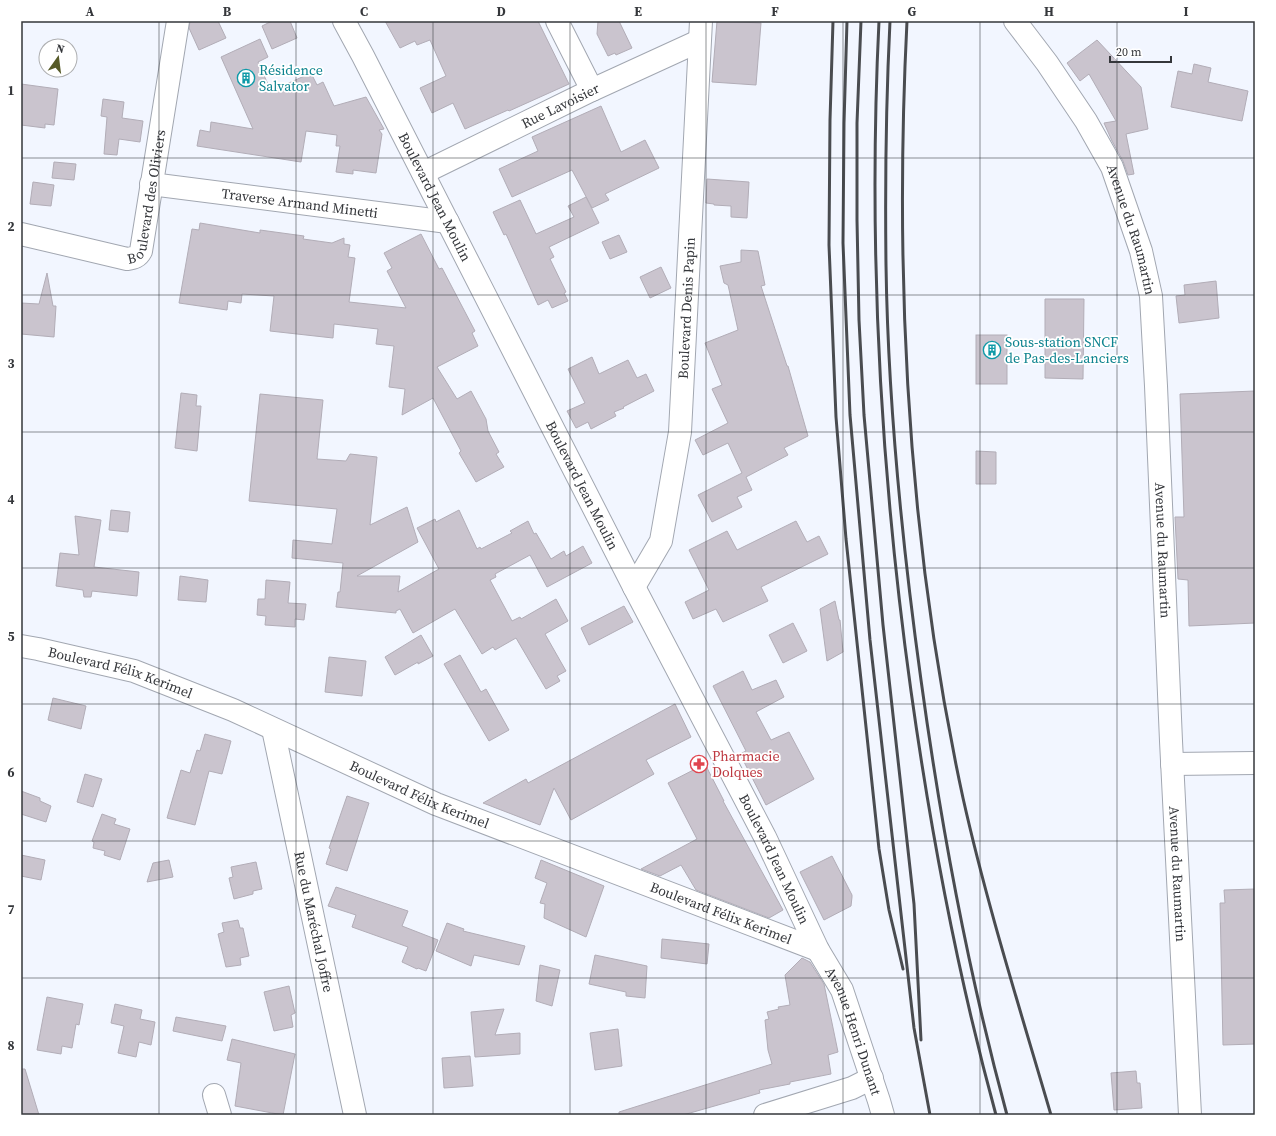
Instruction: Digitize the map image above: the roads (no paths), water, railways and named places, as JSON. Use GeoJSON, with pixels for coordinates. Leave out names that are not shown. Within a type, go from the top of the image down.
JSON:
{"type":"FeatureCollection","features":[{"type":"Feature","properties":{"kind":"street","name":"Boulevard des Oliviers"},"geometry":{"type":"LineString","coordinates":[[21,234],[127,259],[133,258],[141,251],[178,21]]}},
{"type":"Feature","properties":{"kind":"street","name":"Boulevard Jean Moulin"},"geometry":{"type":"LineString","coordinates":[[344,21],[634,587],[765,837],[818,950]]}},
{"type":"Feature","properties":{"kind":"street"},"geometry":{"type":"LineString","coordinates":[[557,21],[592,90]]}},
{"type":"Feature","properties":{"kind":"street","name":"Avenue du Raumartin"},"geometry":{"type":"LineString","coordinates":[[1015,21],[1047,63],[1086,121],[1112,168],[1141,251],[1151,296],[1172,764],[1190,1115]]}},
{"type":"Feature","properties":{"kind":"street","name":"Rue Lavoisier"},"geometry":{"type":"LineString","coordinates":[[423,173],[592,90],[700,31]]}},
{"type":"Feature","properties":{"kind":"street","name":"Boulevard Denis Papin"},"geometry":{"type":"LineString","coordinates":[[634,587],[661,541],[680,432],[700,31]]}},
{"type":"Feature","properties":{"kind":"street","name":"Traverse Armand Minetti"},"geometry":{"type":"LineString","coordinates":[[151,184],[448,222]]}},
{"type":"Feature","properties":{"kind":"street","name":"Boulevard Félix Kerimel"},"geometry":{"type":"LineString","coordinates":[[21,646],[38,648],[134,671],[233,710],[436,804],[818,950]]}},
{"type":"Feature","properties":{"kind":"street","name":"Rue du Maréchal Joffre"},"geometry":{"type":"LineString","coordinates":[[273,729],[355,1115]]}},
{"type":"Feature","properties":{"kind":"street"},"geometry":{"type":"LineString","coordinates":[[1172,764],[1255,763]]}},
{"type":"Feature","properties":{"kind":"street","name":"Avenue Henri Dunant"},"geometry":{"type":"LineString","coordinates":[[818,950],[842,990],[872,1078],[882,1115]]}},
{"type":"Feature","properties":{"kind":"street"},"geometry":{"type":"LineString","coordinates":[[765,1115],[852,1088],[872,1078]]}},
{"type":"Feature","properties":{"kind":"railway"},"geometry":{"type":"LineString","coordinates":[[833,21],[830,120],[829,245],[836,417],[846,539],[879,849],[889,910],[903,969]]}},
{"type":"Feature","properties":{"kind":"railway"},"geometry":{"type":"LineString","coordinates":[[847,21],[843,243],[850,415],[870,640],[914,1028],[930,1115]]}},
{"type":"Feature","properties":{"kind":"railway"},"geometry":{"type":"LineString","coordinates":[[861,21],[857,123],[857,220],[859,320],[864,415],[883,625],[914,904],[921,1040]]}},
{"type":"Feature","properties":{"kind":"railway"},"geometry":{"type":"LineString","coordinates":[[879,21],[876,105],[876,273],[884,441],[891,524],[900,608],[927,798],[958,957],[982,1063],[996,1115]]}},
{"type":"Feature","properties":{"kind":"railway"},"geometry":{"type":"LineString","coordinates":[[890,21],[886,143],[887,317],[893,421],[902,525],[921,680],[937,789],[968,953],[1007,1115]]}},
{"type":"Feature","properties":{"kind":"railway"},"geometry":{"type":"LineString","coordinates":[[907,21],[903,118],[905,314],[910,411],[918,509],[929,606],[944,702],[972,838],[1004,957],[1051,1115]]}},
{"type":"Feature","properties":{"kind":"place","name":"Résidence Salvator"},"geometry":{"type":"Point","coordinates":[246,78]}},
{"type":"Feature","properties":{"kind":"place","name":"Sous-station SNCF de Pas-des-Lanciers"},"geometry":{"type":"Point","coordinates":[992,350]}},
{"type":"Feature","properties":{"kind":"place","name":"Pharmacie Dolques"},"geometry":{"type":"Point","coordinates":[699,764]}}]}
